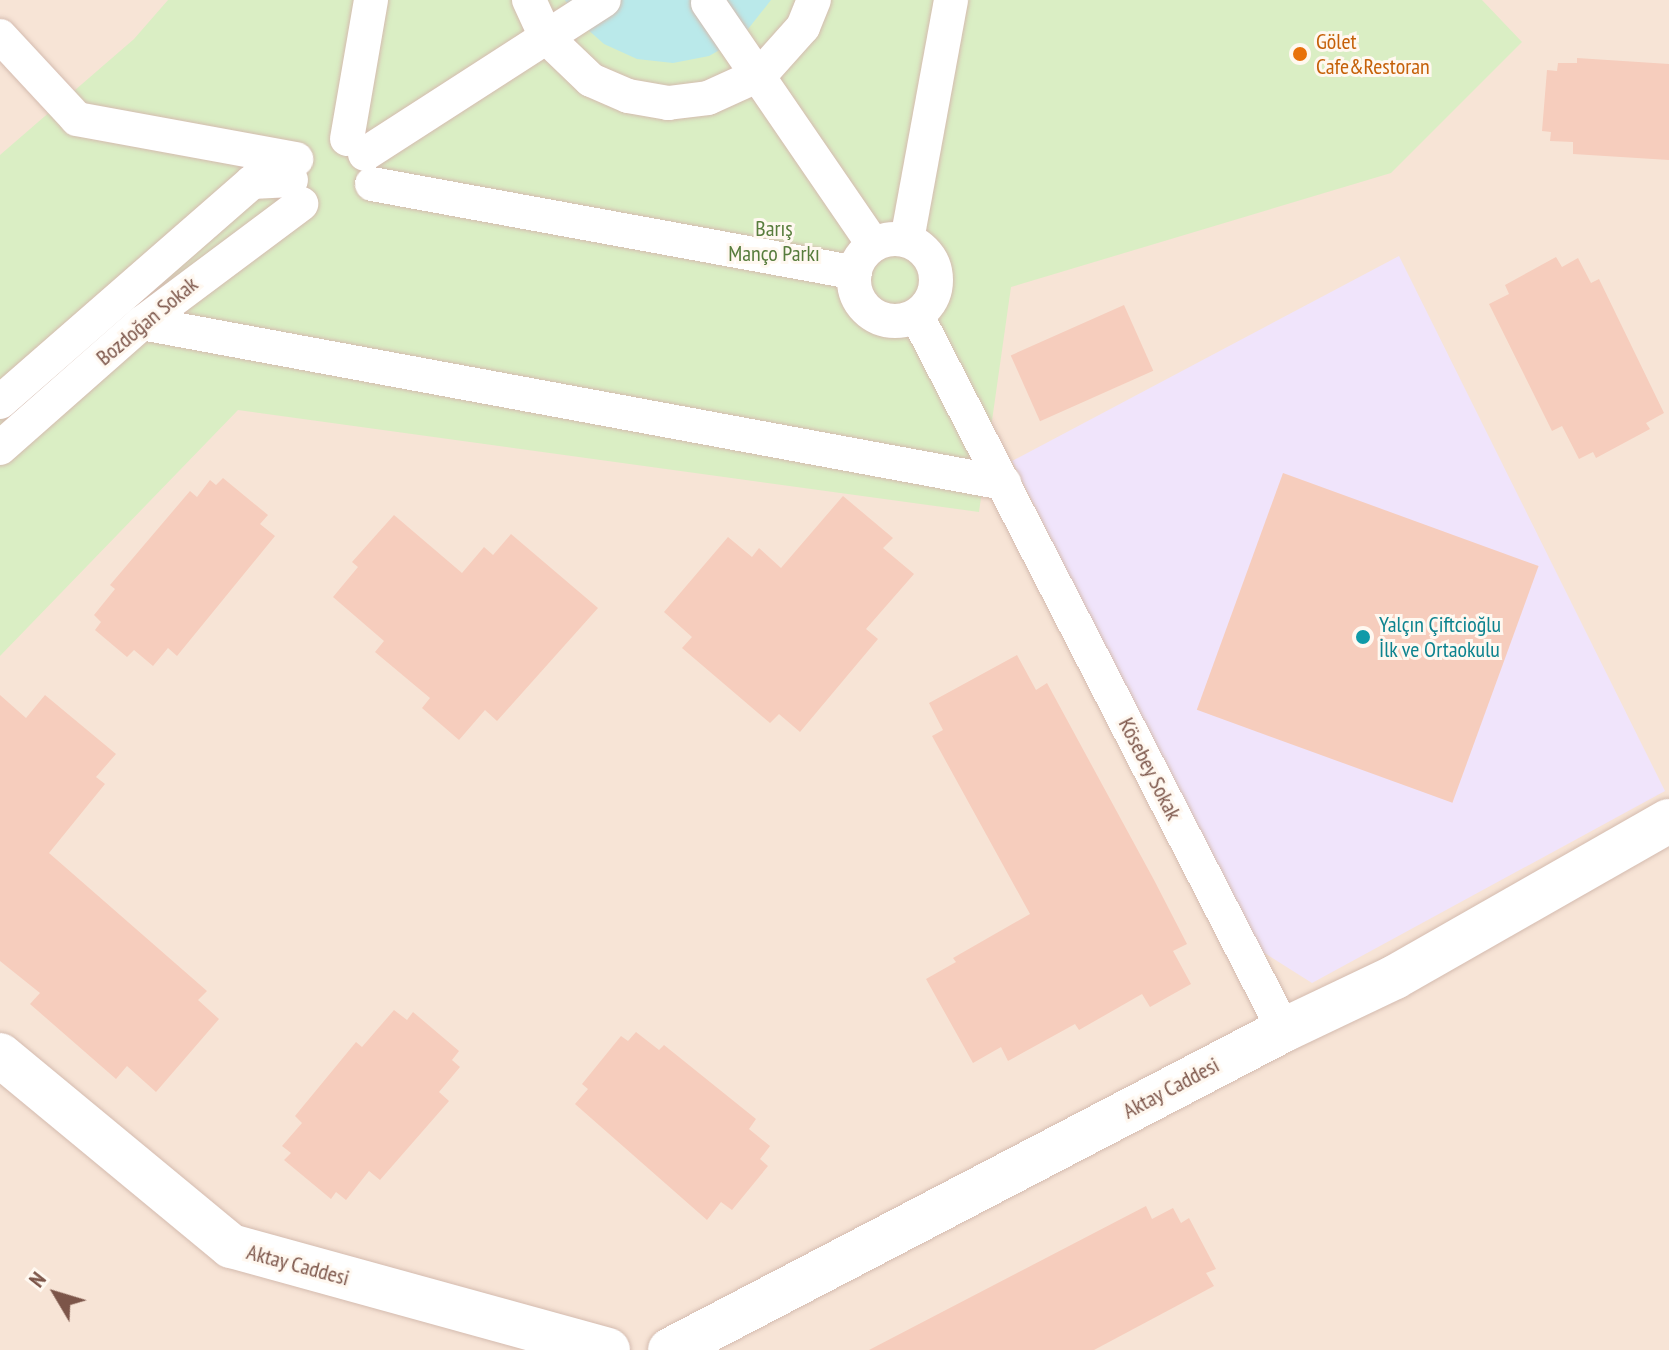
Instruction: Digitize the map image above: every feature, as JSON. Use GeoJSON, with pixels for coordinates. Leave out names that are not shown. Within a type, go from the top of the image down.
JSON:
{"type":"FeatureCollection","features":[{"type":"Feature","properties":{"kind":"main road","name":"Aktay Caddesi"},"geometry":{"type":"LineString","coordinates":[[670,1350],[1284,1030],[1395,977],[1669,821]]}},
{"type":"Feature","properties":{"kind":"main road","name":"Aktay Caddesi"},"geometry":{"type":"LineString","coordinates":[[0,1055],[231,1246],[608,1350]]}},
{"type":"Feature","properties":{"kind":"street"},"geometry":{"type":"LineString","coordinates":[[361,159],[371,0]]}},
{"type":"Feature","properties":{"kind":"street"},"geometry":{"type":"LineString","coordinates":[[529,0],[546,37],[591,80],[628,96],[668,103],[708,98],[759,74],[803,27],[814,0]]}},
{"type":"Feature","properties":{"kind":"street"},"geometry":{"type":"LineString","coordinates":[[361,159],[604,0]]}},
{"type":"Feature","properties":{"kind":"street"},"geometry":{"type":"LineString","coordinates":[[708,3],[759,74],[891,243],[920,246],[936,268],[934,296],[917,316],[891,322],[866,311],[854,287],[855,273],[891,243],[951,0]]}},
{"type":"Feature","properties":{"kind":"street"},"geometry":{"type":"LineString","coordinates":[[0,36],[77,119],[296,181]]}},
{"type":"Feature","properties":{"kind":"street"},"geometry":{"type":"LineString","coordinates":[[361,159],[855,273]]}},
{"type":"Feature","properties":{"kind":"street"},"geometry":{"type":"LineString","coordinates":[[0,402],[252,182],[296,181]]}},
{"type":"Feature","properties":{"kind":"street","name":"Bozdoğan Sokak"},"geometry":{"type":"LineString","coordinates":[[0,448],[296,181]]}},
{"type":"Feature","properties":{"kind":"street","name":"Kösebey Sokak"},"geometry":{"type":"LineString","coordinates":[[917,316],[1284,1030]]}},
{"type":"Feature","properties":{"kind":"street"},"geometry":{"type":"LineString","coordinates":[[142,323],[1011,496]]}},
{"type":"Feature","properties":{"kind":"shaded area"},"geometry":{"type":"Polygon","coordinates":[[[0,0],[1669,0],[1669,1350],[0,1350],[0,0]]]}},
{"type":"Feature","properties":{"kind":"shaded area"},"geometry":{"type":"Polygon","coordinates":[[[1399,256],[1665,791],[1312,983],[1255,947],[1012,461],[1399,256]]]}},
{"type":"Feature","properties":{"kind":"green space","name":"Barış Manço Parkı"},"geometry":{"type":"Polygon","coordinates":[[[168,0],[1482,0],[1522,42],[1391,173],[1011,287],[979,512],[238,410],[0,656],[0,155],[134,39],[168,0]]]}},
{"type":"Feature","properties":{"kind":"water"},"geometry":{"type":"Polygon","coordinates":[[[565,0],[771,0],[741,38],[709,56],[673,63],[637,59],[604,44],[577,20],[565,0]]]}},
{"type":"Feature","properties":{"kind":"building"},"geometry":{"type":"Polygon","coordinates":[[[1577,58],[1669,64],[1669,160],[1573,154],[1573,142],[1550,141],[1551,132],[1542,131],[1547,70],[1557,71],[1558,63],[1577,63],[1577,58]]]}},
{"type":"Feature","properties":{"kind":"building"},"geometry":{"type":"Polygon","coordinates":[[[1556,257],[1562,267],[1578,258],[1591,283],[1599,279],[1664,413],[1646,423],[1650,429],[1596,458],[1593,452],[1579,459],[1562,426],[1552,431],[1489,304],[1509,294],[1505,285],[1556,257]]]}},
{"type":"Feature","properties":{"kind":"building"},"geometry":{"type":"Polygon","coordinates":[[[1124,305],[1153,371],[1040,421],[1011,355],[1124,305]]]}},
{"type":"Feature","properties":{"kind":"building","name":"Yalçın Çiftcioğlu İlk ve Ortaokulu"},"geometry":{"type":"Polygon","coordinates":[[[1283,473],[1539,566],[1452,803],[1197,710],[1283,473]]]}},
{"type":"Feature","properties":{"kind":"building"},"geometry":{"type":"Polygon","coordinates":[[[223,478],[268,515],[260,524],[275,536],[177,656],[168,648],[153,666],[134,650],[127,657],[95,630],[101,622],[94,615],[115,589],[110,585],[190,491],[197,497],[210,480],[216,485],[223,478]]]}},
{"type":"Feature","properties":{"kind":"building"},"geometry":{"type":"Polygon","coordinates":[[[843,496],[893,538],[883,548],[914,574],[866,629],[878,639],[800,732],[779,714],[770,723],[682,648],[692,637],[664,612],[728,537],[752,557],[759,548],[781,568],[843,496]]]}},
{"type":"Feature","properties":{"kind":"building"},"geometry":{"type":"Polygon","coordinates":[[[394,515],[462,573],[484,547],[493,555],[511,534],[598,608],[497,721],[485,710],[459,740],[422,708],[430,698],[375,652],[384,641],[333,597],[358,567],[352,562],[394,515]]]}},
{"type":"Feature","properties":{"kind":"building"},"geometry":{"type":"Polygon","coordinates":[[[1017,655],[1036,690],[1047,683],[1154,880],[1187,944],[1173,951],[1191,984],[1150,1007],[1142,994],[1079,1030],[1075,1024],[1008,1061],[1001,1047],[973,1063],[926,979],[956,962],[953,958],[1030,914],[932,736],[943,730],[929,703],[1017,655]]]}},
{"type":"Feature","properties":{"kind":"building"},"geometry":{"type":"Polygon","coordinates":[[[0,695],[26,718],[45,695],[116,754],[96,777],[105,784],[49,853],[207,991],[198,1000],[219,1019],[156,1092],[127,1066],[116,1079],[30,1004],[40,993],[0,961],[0,695]]]}},
{"type":"Feature","properties":{"kind":"building"},"geometry":{"type":"Polygon","coordinates":[[[394,1010],[407,1020],[413,1012],[459,1051],[452,1060],[460,1067],[439,1092],[449,1101],[380,1180],[369,1171],[346,1200],[336,1192],[331,1199],[284,1160],[291,1153],[282,1146],[302,1123],[295,1116],[356,1042],[362,1047],[394,1010]]]}},
{"type":"Feature","properties":{"kind":"building"},"geometry":{"type":"Polygon","coordinates":[[[636,1032],[659,1050],[664,1045],[756,1119],[749,1129],[770,1146],[760,1159],[768,1166],[732,1210],[721,1202],[707,1220],[575,1104],[588,1089],[582,1084],[621,1036],[628,1041],[636,1032]]]}},
{"type":"Feature","properties":{"kind":"building"},"geometry":{"type":"Polygon","coordinates":[[[1146,1206],[1152,1219],[1173,1208],[1181,1223],[1189,1218],[1216,1269],[1206,1273],[1214,1286],[1094,1350],[869,1350],[1146,1206]]]}},
{"type":"Feature","properties":{"kind":"place","name":"Gölet Cafe&Restoran"},"geometry":{"type":"Point","coordinates":[1300,54]}},
{"type":"Feature","properties":{"kind":"place","name":"Yalçın Çiftcioğlu İlk ve Ortaokulu"},"geometry":{"type":"Point","coordinates":[1363,637]}}]}
